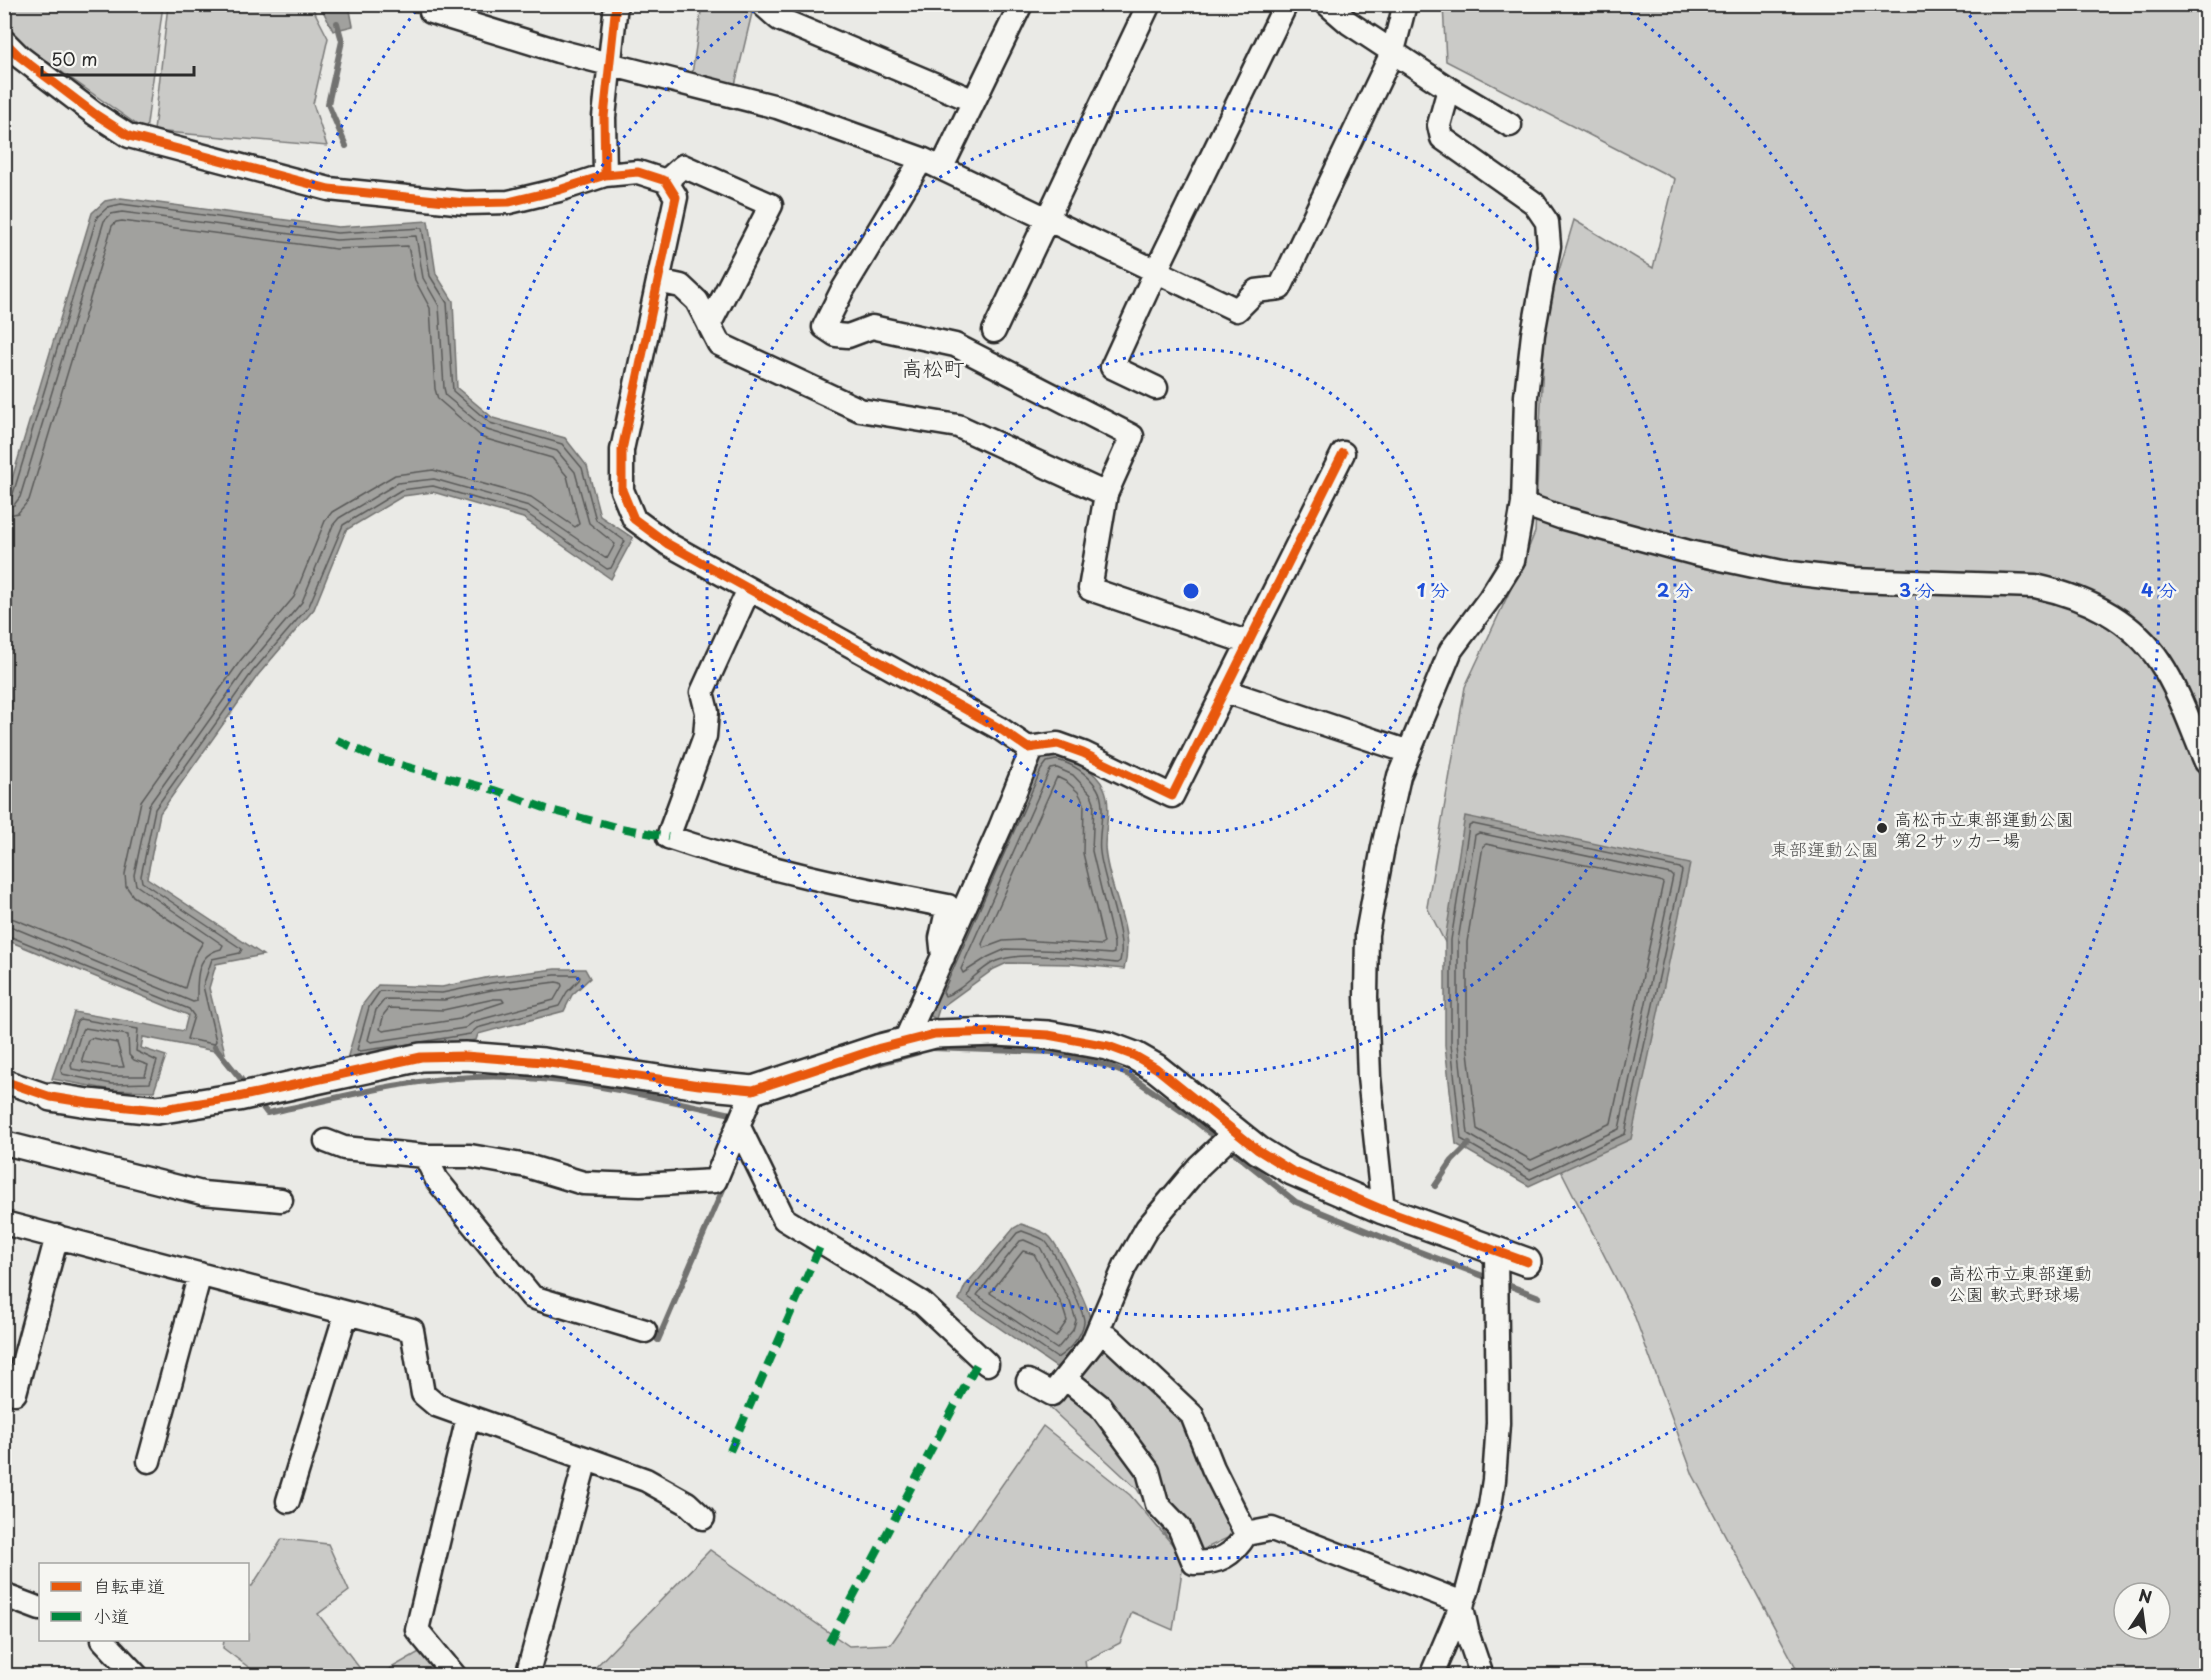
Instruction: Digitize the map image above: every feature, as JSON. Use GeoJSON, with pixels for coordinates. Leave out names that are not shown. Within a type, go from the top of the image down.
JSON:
{"type":"FeatureCollection","features":[{"type":"Feature","properties":{"kind":"street"},"geometry":{"type":"LineString","coordinates":[[431,4],[431,12],[558,51],[777,107],[932,163],[1237,310],[1256,291],[1280,288],[1393,51],[1405,4]]}},
{"type":"Feature","properties":{"kind":"street"},"geometry":{"type":"LineString","coordinates":[[605,175],[604,117],[616,4]]}},
{"type":"Feature","properties":{"kind":"street"},"geometry":{"type":"LineString","coordinates":[[762,4],[779,19],[974,101]]}},
{"type":"Feature","properties":{"kind":"street"},"geometry":{"type":"LineString","coordinates":[[1021,4],[974,101],[842,291],[824,327],[836,335],[848,336],[873,327],[955,345],[1132,436],[1106,494],[1090,589],[1249,643]]}},
{"type":"Feature","properties":{"kind":"street"},"geometry":{"type":"LineString","coordinates":[[994,331],[1149,4]]}},
{"type":"Feature","properties":{"kind":"street"},"geometry":{"type":"LineString","coordinates":[[1156,388],[1112,367],[1156,271],[1286,4]]}},
{"type":"Feature","properties":{"kind":"street"},"geometry":{"type":"LineString","coordinates":[[1327,4],[1349,23],[1510,126]]}},
{"type":"Feature","properties":{"kind":"street"},"geometry":{"type":"LineString","coordinates":[[4,41],[20,57],[95,114],[129,136],[329,189],[465,203],[509,202],[559,190],[605,175],[638,172],[666,181],[676,197],[622,450],[622,489],[634,519],[668,544],[999,728],[1028,748],[1030,754],[905,1041]]}},
{"type":"Feature","properties":{"kind":"street"},"geometry":{"type":"LineString","coordinates":[[1383,1210],[1369,1077],[1366,997],[1367,934],[1399,776],[1451,650],[1490,598],[1513,561],[1522,504],[1526,396],[1533,334],[1550,246],[1547,222],[1534,203],[1442,138],[1439,125],[1449,89]]}},
{"type":"Feature","properties":{"kind":"street"},"geometry":{"type":"LineString","coordinates":[[666,181],[683,166],[771,205],[709,325]]}},
{"type":"Feature","properties":{"kind":"street"},"geometry":{"type":"LineString","coordinates":[[658,281],[681,286],[697,302],[719,344],[860,410],[957,426],[1106,494]]}},
{"type":"Feature","properties":{"kind":"street"},"geometry":{"type":"LineString","coordinates":[[1028,748],[1059,744],[1083,753],[1172,796],[1343,453]]}},
{"type":"Feature","properties":{"kind":"street"},"geometry":{"type":"LineString","coordinates":[[1522,504],[1563,518],[1693,554],[1772,571],[1851,580],[2035,586],[2064,592],[2094,604],[2118,618],[2141,639],[2161,663],[2206,762]]}},
{"type":"Feature","properties":{"kind":"street"},"geometry":{"type":"LineString","coordinates":[[749,589],[702,692],[707,712],[705,736],[668,837],[710,852],[825,881],[948,906],[941,938],[943,957]]}},
{"type":"Feature","properties":{"kind":"street"},"geometry":{"type":"LineString","coordinates":[[1225,691],[1409,752]]}},
{"type":"Feature","properties":{"kind":"street"},"geometry":{"type":"LineString","coordinates":[[4,1082],[51,1097],[157,1110],[238,1097],[421,1057],[465,1056],[543,1062],[753,1090],[880,1048],[935,1034],[997,1032],[1048,1035],[1108,1046],[1135,1056],[1156,1068],[1258,1150],[1292,1171],[1383,1210],[1527,1262]]}},
{"type":"Feature","properties":{"kind":"street"},"geometry":{"type":"LineString","coordinates":[[326,1141],[344,1148],[425,1156],[470,1156],[527,1166],[582,1183],[640,1185],[715,1181],[753,1090]]}},
{"type":"Feature","properties":{"kind":"street"},"geometry":{"type":"LineString","coordinates":[[738,1125],[783,1219],[922,1303],[987,1364]]}},
{"type":"Feature","properties":{"kind":"street"},"geometry":{"type":"LineString","coordinates":[[1028,1381],[1052,1394],[1092,1344],[1125,1266],[1147,1228],[1199,1166],[1235,1132]]}},
{"type":"Feature","properties":{"kind":"street"},"geometry":{"type":"LineString","coordinates":[[4,1143],[202,1193],[281,1200]]}},
{"type":"Feature","properties":{"kind":"street"},"geometry":{"type":"LineString","coordinates":[[425,1156],[437,1180],[532,1297],[645,1331]]}},
{"type":"Feature","properties":{"kind":"street"},"geometry":{"type":"LineString","coordinates":[[4,1223],[412,1330],[423,1394],[436,1405],[646,1480],[687,1503],[703,1518]]}},
{"type":"Feature","properties":{"kind":"street"},"geometry":{"type":"LineString","coordinates":[[15,1393],[57,1236]]}},
{"type":"Feature","properties":{"kind":"street"},"geometry":{"type":"LineString","coordinates":[[1431,1676],[1463,1605],[1490,1506],[1498,1423],[1496,1251]]}},
{"type":"Feature","properties":{"kind":"street"},"geometry":{"type":"LineString","coordinates":[[148,1461],[200,1274]]}},
{"type":"Feature","properties":{"kind":"street"},"geometry":{"type":"LineString","coordinates":[[288,1501],[346,1312]]}},
{"type":"Feature","properties":{"kind":"street"},"geometry":{"type":"LineString","coordinates":[[1096,1335],[1110,1338],[1192,1415],[1213,1468],[1246,1534]]}},
{"type":"Feature","properties":{"kind":"street"},"geometry":{"type":"LineString","coordinates":[[1065,1378],[1100,1406],[1148,1471],[1157,1504],[1179,1527],[1194,1563],[1206,1563],[1224,1558],[1238,1548],[1246,1534],[1272,1529],[1463,1605]]}},
{"type":"Feature","properties":{"kind":"street"},"geometry":{"type":"LineString","coordinates":[[455,1676],[417,1630],[468,1417]]}},
{"type":"Feature","properties":{"kind":"street"},"geometry":{"type":"LineString","coordinates":[[527,1676],[586,1459]]}},
{"type":"Feature","properties":{"kind":"street"},"geometry":{"type":"LineString","coordinates":[[4,1593],[8,1597],[39,1609]]}},
{"type":"Feature","properties":{"kind":"street"},"geometry":{"type":"LineString","coordinates":[[1463,1605],[1468,1635],[1482,1676]]}},
{"type":"Feature","properties":{"kind":"street"},"geometry":{"type":"LineString","coordinates":[[104,1641],[137,1676]]}},
{"type":"Feature","properties":{"kind":"green space"},"geometry":{"type":"Polygon","coordinates":[[[5,5],[163,5],[146,131],[5,32],[5,5]]]}},
{"type":"Feature","properties":{"kind":"green space"},"geometry":{"type":"Polygon","coordinates":[[[168,5],[311,5],[328,38],[313,104],[327,146],[154,131],[168,5]]]}},
{"type":"Feature","properties":{"kind":"green space"},"geometry":{"type":"Polygon","coordinates":[[[702,5],[718,5],[752,13],[735,85],[692,74],[702,5]]]}},
{"type":"Feature","properties":{"kind":"green space","name":"東部運動公園"},"geometry":{"type":"Polygon","coordinates":[[[1443,5],[2206,5],[2206,1675],[1800,1675],[1693,1475],[1633,1312],[1427,907],[1465,687],[1535,532],[1545,318],[1574,220],[1653,268],[1675,179],[1446,61],[1443,5]]]}},
{"type":"Feature","properties":{"kind":"green space"},"geometry":{"type":"Polygon","coordinates":[[[1111,1344],[1185,1415],[1238,1533],[1200,1551],[1167,1537],[1137,1489],[1050,1408],[1077,1375],[1111,1344]]]}},
{"type":"Feature","properties":{"kind":"green space"},"geometry":{"type":"Polygon","coordinates":[[[1043,1426],[1130,1495],[1184,1558],[1173,1630],[1132,1612],[1120,1643],[1085,1661],[1087,1675],[587,1676],[710,1550],[849,1646],[891,1644],[1043,1426]]]}},
{"type":"Feature","properties":{"kind":"green space"},"geometry":{"type":"Polygon","coordinates":[[[282,1539],[328,1544],[349,1591],[318,1614],[365,1675],[259,1675],[223,1648],[224,1641],[249,1641],[249,1586],[252,1586],[282,1539]]]}},
{"type":"Feature","properties":{"kind":"green space"},"geometry":{"type":"Polygon","coordinates":[[[421,1651],[443,1676],[377,1676],[421,1651]]]}},
{"type":"Feature","properties":{"kind":"water"},"geometry":{"type":"Polygon","coordinates":[[[320,5],[349,5],[353,26],[333,31],[320,5]]]}},
{"type":"Feature","properties":{"kind":"water"},"geometry":{"type":"Polygon","coordinates":[[[121,198],[338,227],[428,221],[436,274],[453,301],[457,388],[493,418],[565,438],[587,466],[600,516],[633,538],[611,579],[523,518],[433,492],[403,496],[346,530],[314,609],[258,675],[160,813],[147,878],[263,955],[216,964],[209,988],[225,1053],[143,1037],[141,1048],[166,1056],[154,1091],[112,1090],[52,1079],[74,1012],[184,1031],[188,1015],[4,939],[5,502],[92,213],[105,201],[121,198]]]}},
{"type":"Feature","properties":{"kind":"water"},"geometry":{"type":"Polygon","coordinates":[[[1056,754],[1090,771],[1104,788],[1108,802],[1105,847],[1110,878],[1124,924],[1127,954],[1124,969],[1071,964],[1007,963],[994,969],[939,1009],[936,1019],[927,1014],[1036,766],[1044,757],[1056,754]]]}},
{"type":"Feature","properties":{"kind":"water"},"geometry":{"type":"Polygon","coordinates":[[[1465,816],[1690,864],[1631,1139],[1529,1186],[1456,1144],[1445,1045],[1445,940],[1465,816]]]}},
{"type":"Feature","properties":{"kind":"water"},"geometry":{"type":"Polygon","coordinates":[[[555,969],[585,969],[590,978],[572,995],[564,1011],[478,1034],[476,1040],[347,1059],[363,1004],[378,985],[442,987],[490,977],[555,969]]]}},
{"type":"Feature","properties":{"kind":"water"},"geometry":{"type":"Polygon","coordinates":[[[1021,1224],[1050,1237],[1073,1277],[1089,1313],[1089,1327],[1083,1341],[1056,1367],[959,1300],[965,1286],[1014,1228],[1021,1224]]]}},
{"type":"Feature","properties":{"kind":"waterway"},"geometry":{"type":"LineString","coordinates":[[337,23],[342,41],[328,104],[346,146]]}},
{"type":"Feature","properties":{"kind":"waterway"},"geometry":{"type":"LineString","coordinates":[[215,1047],[248,1088]]}},
{"type":"Feature","properties":{"kind":"waterway"},"geometry":{"type":"LineString","coordinates":[[932,1048],[1051,1052],[1108,1066],[1129,1075],[1190,1117],[1296,1202],[1491,1279]]}},
{"type":"Feature","properties":{"kind":"waterway"},"geometry":{"type":"LineString","coordinates":[[866,1067],[919,1052]]}},
{"type":"Feature","properties":{"kind":"waterway"},"geometry":{"type":"LineString","coordinates":[[258,1101],[267,1113],[370,1090],[422,1082],[474,1077],[507,1077],[606,1088],[736,1115]]}},
{"type":"Feature","properties":{"kind":"waterway"},"geometry":{"type":"LineString","coordinates":[[1435,1186],[1452,1161],[1469,1144]]}},
{"type":"Feature","properties":{"kind":"waterway"},"geometry":{"type":"LineString","coordinates":[[658,1340],[727,1180]]}},
{"type":"Feature","properties":{"kind":"waterway"},"geometry":{"type":"LineString","coordinates":[[1500,1282],[1539,1297]]}},
{"type":"Feature","properties":{"kind":"marked path"},"geometry":{"type":"LineString","coordinates":[[337,740],[378,759],[494,790],[547,809],[616,827],[668,837]]}},
{"type":"Feature","properties":{"kind":"marked path"},"geometry":{"type":"LineString","coordinates":[[730,1451],[822,1242]]}},
{"type":"Feature","properties":{"kind":"marked path"},"geometry":{"type":"LineString","coordinates":[[829,1642],[980,1358]]}},
{"type":"Feature","properties":{"kind":"cycle path"},"geometry":{"type":"LineString","coordinates":[[4,41],[20,57],[95,114],[129,136],[329,189],[465,203],[509,202],[559,190],[605,175],[604,117],[616,4]]}},
{"type":"Feature","properties":{"kind":"cycle path"},"geometry":{"type":"LineString","coordinates":[[605,175],[638,172],[666,181],[676,197],[622,450],[622,490],[634,519],[668,544],[999,728],[1028,748],[1058,744],[1083,753],[1172,796],[1343,453]]}},
{"type":"Feature","properties":{"kind":"cycle path"},"geometry":{"type":"LineString","coordinates":[[4,1081],[51,1097],[157,1110],[238,1097],[421,1057],[465,1056],[543,1062],[699,1085],[753,1090],[880,1048],[935,1034],[997,1032],[1048,1035],[1108,1046],[1135,1056],[1156,1068],[1258,1150],[1292,1171],[1383,1210],[1527,1262]]}},
{"type":"Feature","properties":{"kind":"place","name":"高松市立東部運動公園 第２サッカー場"},"geometry":{"type":"Point","coordinates":[1882,828]}},
{"type":"Feature","properties":{"kind":"place","name":"高松市立東部運動 公園 軟式野球場"},"geometry":{"type":"Point","coordinates":[1936,1282]}},
{"type":"Feature","properties":{"kind":"district","name":"高松町"},"geometry":{"type":"Point","coordinates":[933,367]}}]}
